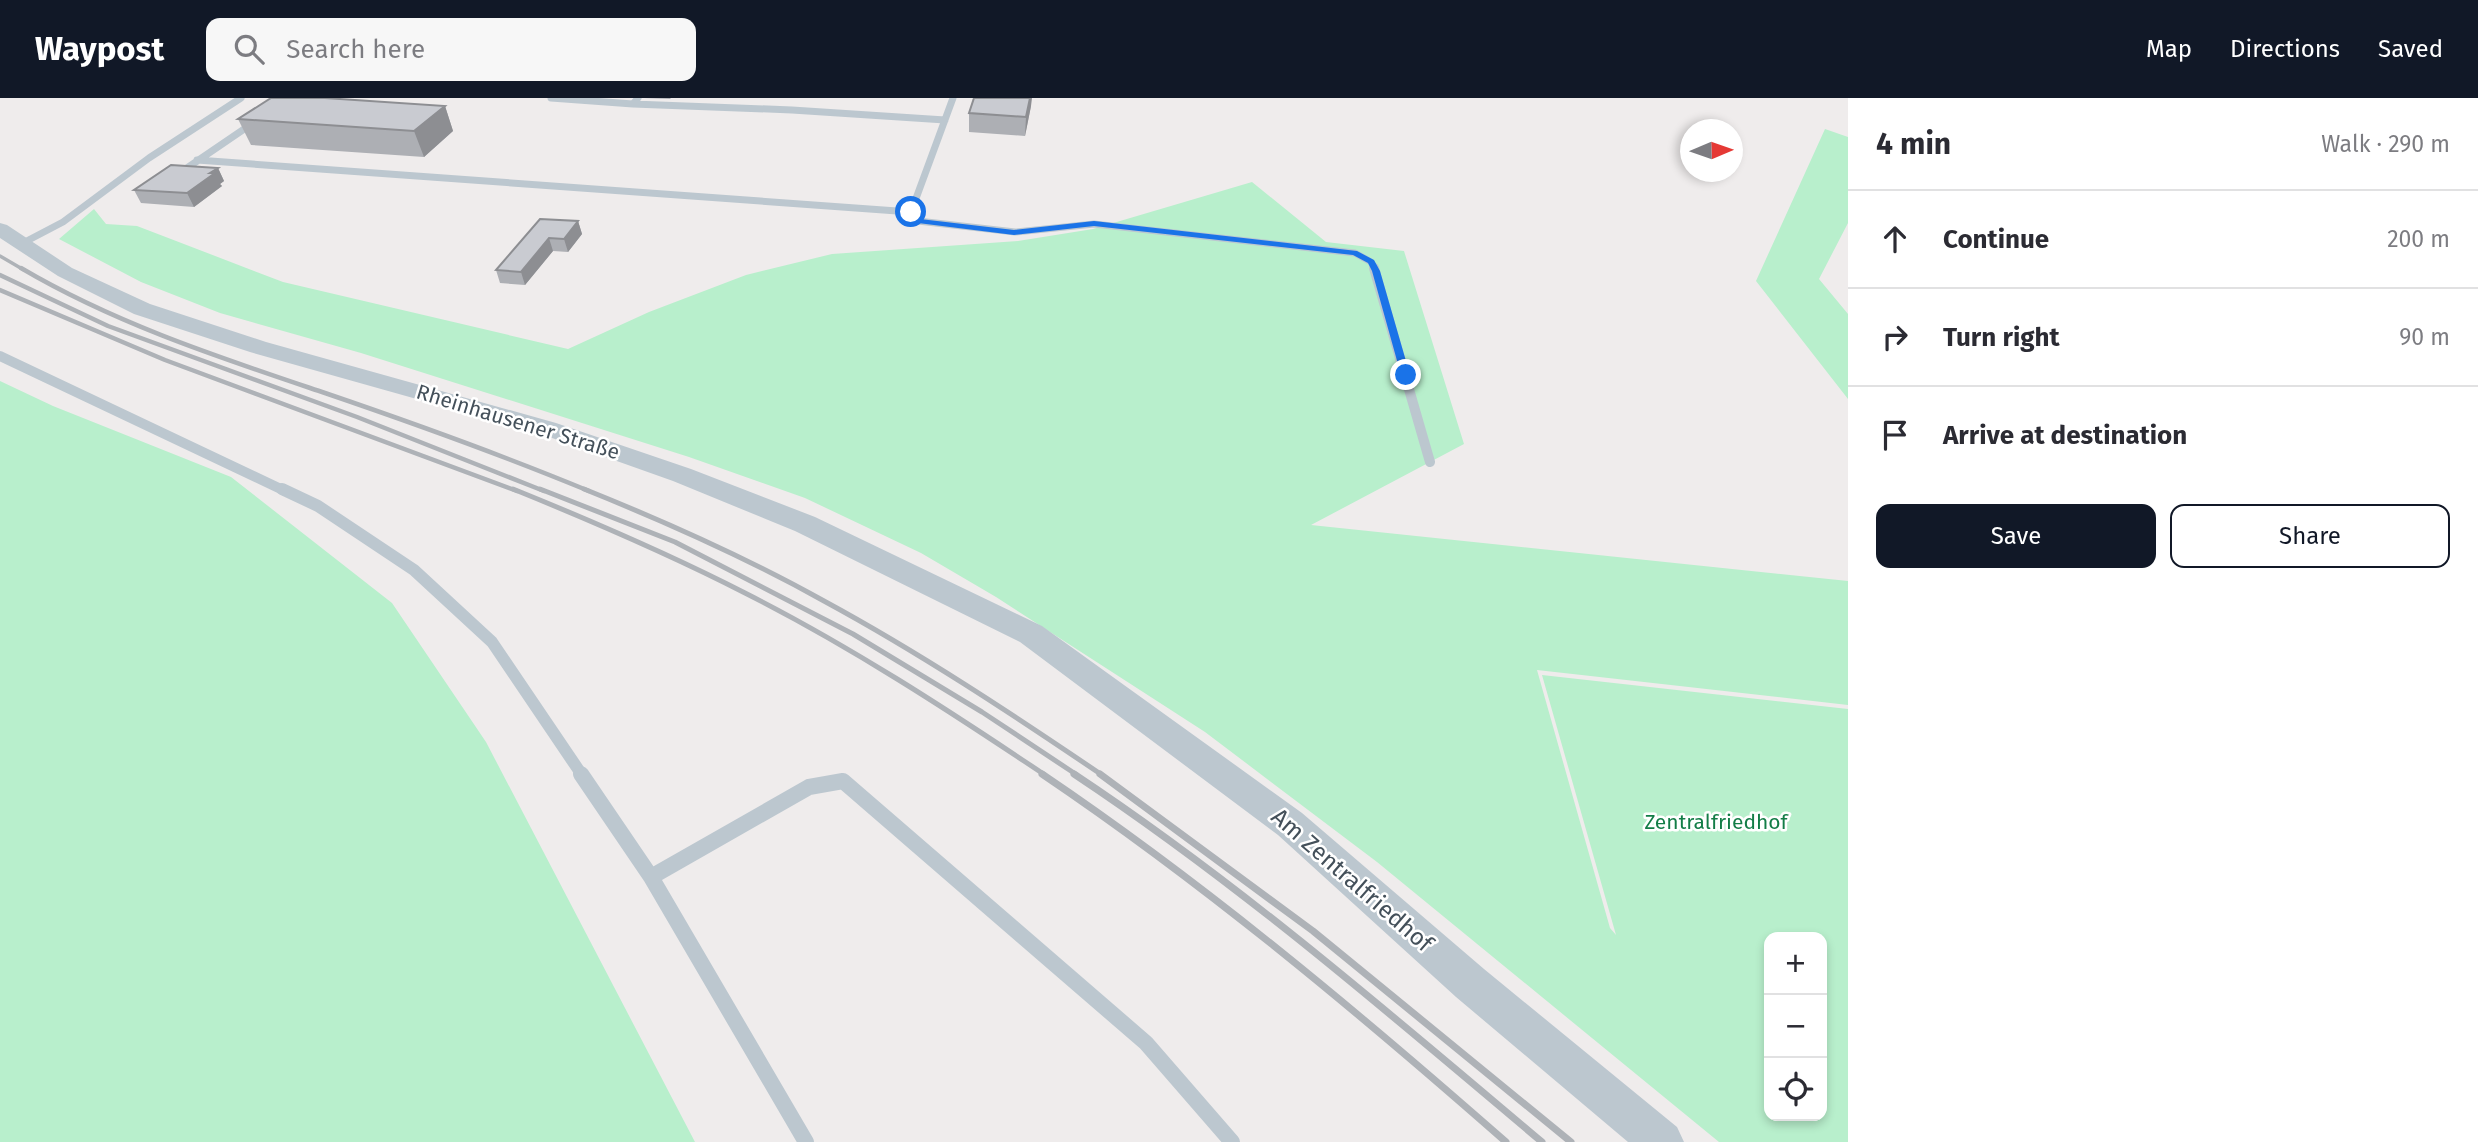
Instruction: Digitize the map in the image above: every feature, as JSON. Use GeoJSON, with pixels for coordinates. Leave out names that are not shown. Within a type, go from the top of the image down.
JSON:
{"type":"FeatureCollection","features":[{"type":"Feature","properties":{"kind":"street","name":"Rheinhausener Straße"},"geometry":{"type":"LineString","coordinates":[[0,229],[65,272],[142,309],[258,347],[547,428],[682,475],[804,524],[1031,634]]}},
{"type":"Feature","properties":{"kind":"street","name":"Am Zentralfriedhof"},"geometry":{"type":"LineString","coordinates":[[1031,634],[1290,824],[1470,983],[1662,1142]]}},
{"type":"Feature","properties":{"kind":"lane"},"geometry":{"type":"LineString","coordinates":[[21,244],[64,222],[149,158],[241,98]]}},
{"type":"Feature","properties":{"kind":"lane"},"geometry":{"type":"LineString","coordinates":[[551,98],[945,120]]}},
{"type":"Feature","properties":{"kind":"lane"},"geometry":{"type":"LineString","coordinates":[[911,212],[953,98]]}},
{"type":"Feature","properties":{"kind":"lane"},"geometry":{"type":"LineString","coordinates":[[184,170],[266,114]]}},
{"type":"Feature","properties":{"kind":"lane"},"geometry":{"type":"LineString","coordinates":[[198,160],[911,212],[918,221],[1014,232],[1094,223],[1355,253],[1365,257],[1376,271],[1430,462]]}},
{"type":"Feature","properties":{"kind":"lane"},"geometry":{"type":"LineString","coordinates":[[0,356],[318,506],[414,570],[492,642],[651,877],[806,1142]]}},
{"type":"Feature","properties":{"kind":"lane"},"geometry":{"type":"LineString","coordinates":[[651,877],[809,788],[843,781],[1146,1043],[1232,1142]]}},
{"type":"Feature","properties":{"kind":"green space"},"geometry":{"type":"Polygon","coordinates":[[[1825,129],[1848,137],[1848,223],[1819,279],[1848,314],[1848,399],[1756,281],[1825,129]]]}},
{"type":"Feature","properties":{"kind":"green space","name":"Zentralfriedhof"},"geometry":{"type":"Polygon","coordinates":[[[1252,182],[1326,242],[1404,251],[1464,444],[1311,525],[1848,581],[1848,705],[1537,670],[1610,928],[1616,935],[1542,675],[1848,709],[1848,1142],[1719,1142],[1377,862],[1205,732],[996,597],[921,553],[805,498],[689,457],[361,353],[220,313],[141,282],[59,239],[94,209],[106,224],[137,226],[283,282],[568,349],[649,312],[746,275],[832,254],[1018,241],[1093,229],[1252,182]]]}},
{"type":"Feature","properties":{"kind":"green space"},"geometry":{"type":"Polygon","coordinates":[[[0,381],[53,406],[231,477],[392,603],[486,742],[695,1142],[0,1142],[0,381]]]}},
{"type":"Feature","properties":{"kind":"building"},"geometry":{"type":"Polygon","coordinates":[[[271,98],[325,98],[445,106],[414,131],[238,119],[271,98]]]}},
{"type":"Feature","properties":{"kind":"building"},"geometry":{"type":"Polygon","coordinates":[[[974,98],[1030,98],[1026,117],[969,113],[974,98]]]}},
{"type":"Feature","properties":{"kind":"building"},"geometry":{"type":"Polygon","coordinates":[[[171,165],[218,168],[187,193],[134,190],[171,165]]]}},
{"type":"Feature","properties":{"kind":"building"},"geometry":{"type":"Polygon","coordinates":[[[540,219],[578,221],[564,239],[549,238],[521,272],[496,270],[540,219]]]}},
{"type":"Feature","properties":{"kind":"railway"},"geometry":{"type":"LineString","coordinates":[[0,256],[24,270]]}},
{"type":"Feature","properties":{"kind":"railway"},"geometry":{"type":"LineString","coordinates":[[21,268],[94,306],[170,338],[424,428],[586,490]]}},
{"type":"Feature","properties":{"kind":"railway"},"geometry":{"type":"LineString","coordinates":[[0,275],[108,326],[357,417],[544,491]]}},
{"type":"Feature","properties":{"kind":"railway"},"geometry":{"type":"LineString","coordinates":[[0,290],[165,360],[517,491]]}},
{"type":"Feature","properties":{"kind":"railway"},"geometry":{"type":"LineString","coordinates":[[513,489],[659,551],[784,613],[898,680],[1045,775]]}},
{"type":"Feature","properties":{"kind":"railway"},"geometry":{"type":"LineString","coordinates":[[540,489],[675,542],[853,634],[982,712],[1077,775]]}},
{"type":"Feature","properties":{"kind":"railway"},"geometry":{"type":"LineString","coordinates":[[586,490],[706,541],[824,601],[930,663],[1102,775]]}},
{"type":"Feature","properties":{"kind":"railway"},"geometry":{"type":"LineString","coordinates":[[1042,774],[1103,816],[1280,950],[1506,1142]]}},
{"type":"Feature","properties":{"kind":"railway"},"geometry":{"type":"LineString","coordinates":[[1074,774],[1136,816],[1255,905],[1371,998],[1542,1142]]}},
{"type":"Feature","properties":{"kind":"railway"},"geometry":{"type":"LineString","coordinates":[[1100,774],[1313,931],[1571,1142]]}},
{"type":"Feature","properties":{"kind":"route"},"geometry":{"type":"LineString","coordinates":[[911,212],[918,221],[1014,232],[1094,223],[1355,253],[1371,262],[1376,271],[1406,375]]}}]}
